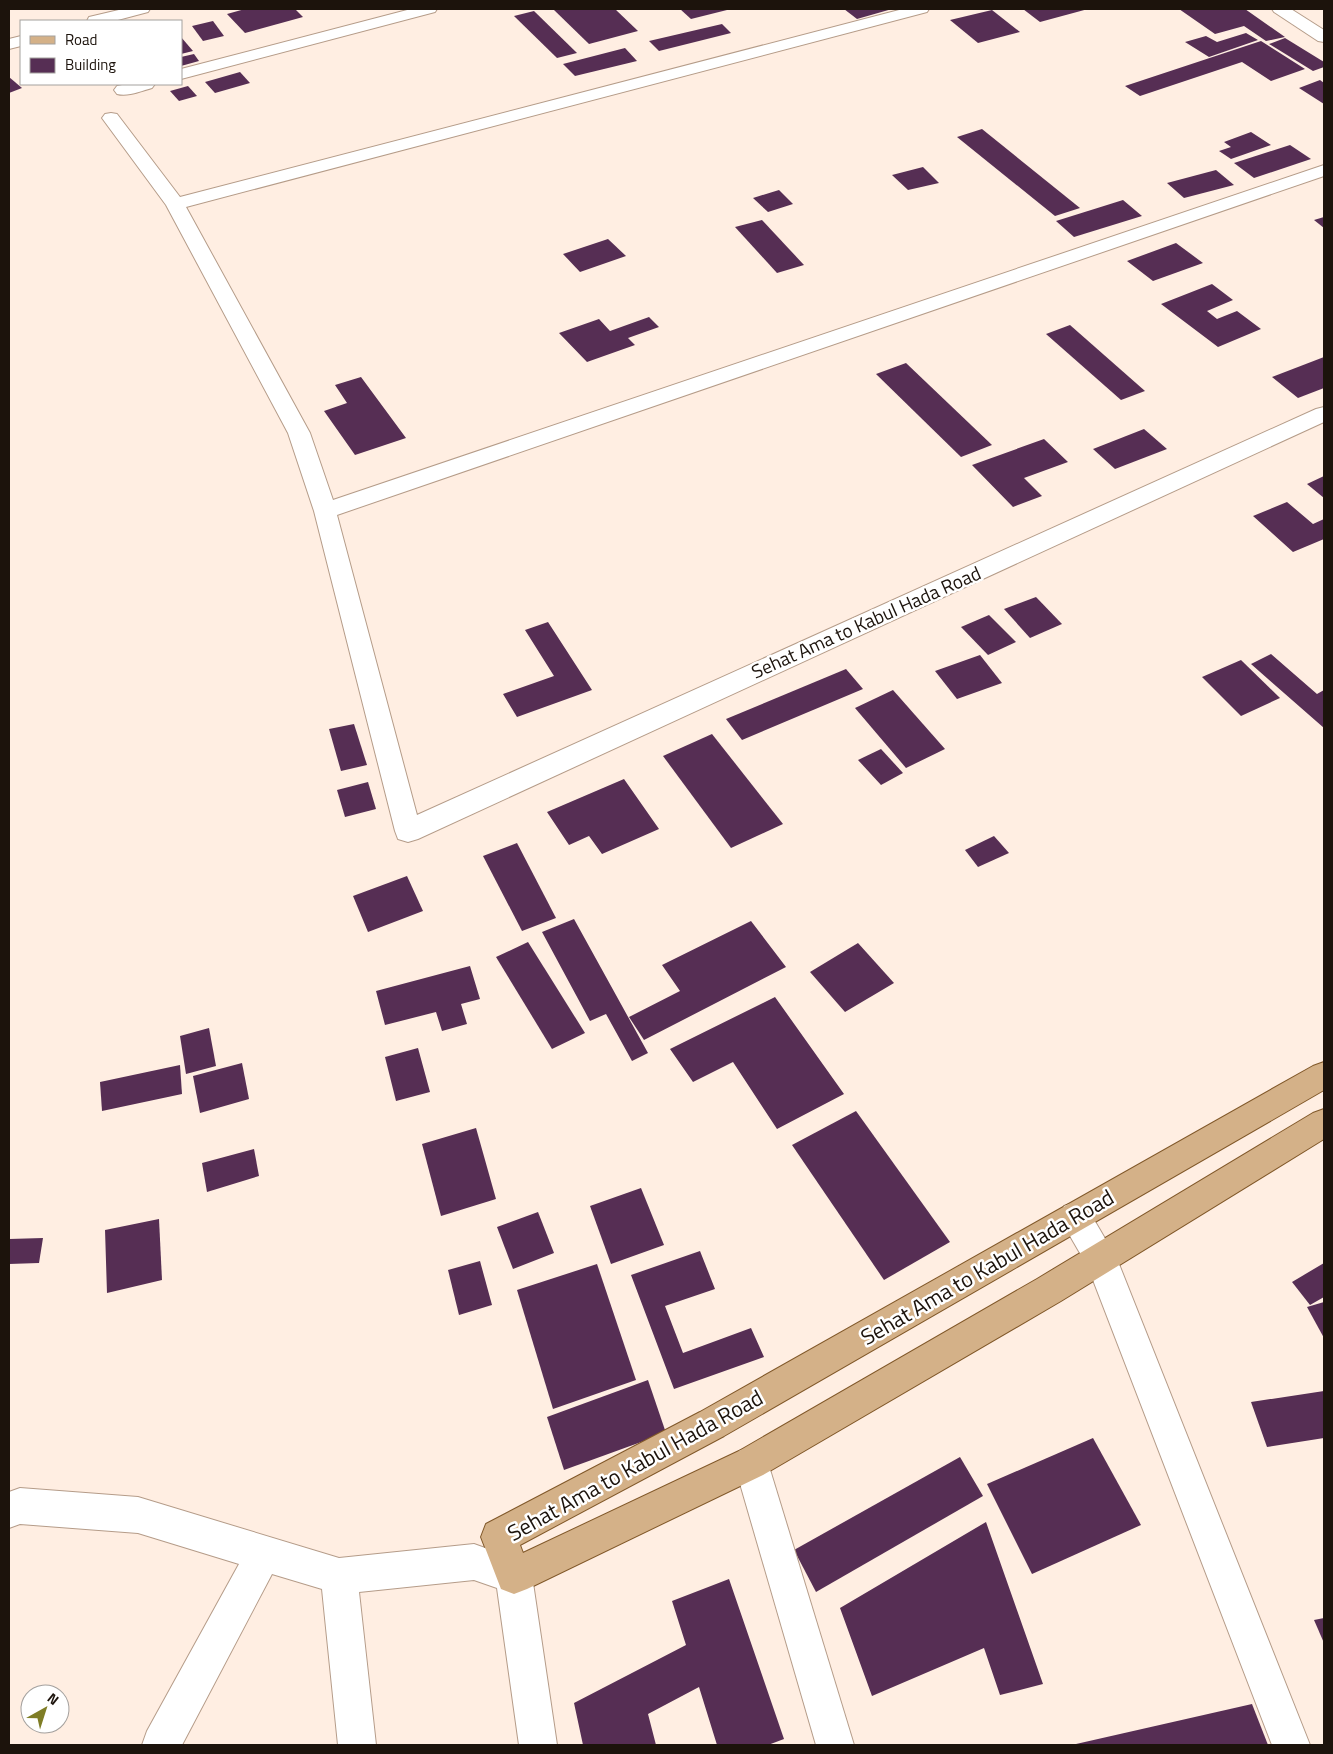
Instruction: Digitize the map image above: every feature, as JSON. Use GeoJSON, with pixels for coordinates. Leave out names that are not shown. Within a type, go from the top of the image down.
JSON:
{"type":"FeatureCollection","features":[{"type":"Feature","properties":{"kind":"main road","name":"Sehat Ama to Kabul Hada Road"},"geometry":{"type":"LineString","coordinates":[[1324,1075],[712,1424],[499,1537],[514,1576],[751,1463],[1101,1259],[1324,1123]]}},
{"type":"Feature","properties":{"kind":"street"},"geometry":{"type":"LineString","coordinates":[[99,20],[142,9]]}},
{"type":"Feature","properties":{"kind":"street"},"geometry":{"type":"LineString","coordinates":[[182,74],[429,9]]}},
{"type":"Feature","properties":{"kind":"street"},"geometry":{"type":"LineString","coordinates":[[174,204],[921,9]]}},
{"type":"Feature","properties":{"kind":"street"},"geometry":{"type":"LineString","coordinates":[[1280,9],[1324,37]]}},
{"type":"Feature","properties":{"kind":"street"},"geometry":{"type":"LineString","coordinates":[[123,90],[142,85]]}},
{"type":"Feature","properties":{"kind":"street"},"geometry":{"type":"LineString","coordinates":[[111,118],[174,204],[299,433],[325,510],[1324,170]]}},
{"type":"Feature","properties":{"kind":"street","name":"Sehat Ama to Kabul Hada Road"},"geometry":{"type":"LineString","coordinates":[[325,510],[408,831],[1324,414]]}},
{"type":"Feature","properties":{"kind":"street"},"geometry":{"type":"LineString","coordinates":[[1074,1217],[1101,1259],[1291,1745]]}},
{"type":"Feature","properties":{"kind":"street"},"geometry":{"type":"LineString","coordinates":[[751,1463],[836,1745]]}},
{"type":"Feature","properties":{"kind":"street"},"geometry":{"type":"LineString","coordinates":[[9,1510],[20,1506],[138,1515],[339,1576],[474,1562],[514,1576],[538,1745]]}},
{"type":"Feature","properties":{"kind":"street"},"geometry":{"type":"LineString","coordinates":[[474,1562],[499,1537]]}},
{"type":"Feature","properties":{"kind":"street"},"geometry":{"type":"LineString","coordinates":[[161,1745],[264,1553]]}},
{"type":"Feature","properties":{"kind":"street"},"geometry":{"type":"LineString","coordinates":[[339,1576],[356,1745]]}},
{"type":"Feature","properties":{"kind":"building"},"geometry":{"type":"Polygon","coordinates":[[[245,9],[295,9],[303,17],[245,33],[227,14],[245,9]]]}},
{"type":"Feature","properties":{"kind":"building"},"geometry":{"type":"Polygon","coordinates":[[[553,9],[615,9],[638,31],[589,44],[553,9]]]}},
{"type":"Feature","properties":{"kind":"building"},"geometry":{"type":"Polygon","coordinates":[[[680,9],[731,9],[691,19],[680,9]]]}},
{"type":"Feature","properties":{"kind":"building"},"geometry":{"type":"Polygon","coordinates":[[[844,9],[892,9],[857,19],[844,9]]]}},
{"type":"Feature","properties":{"kind":"building"},"geometry":{"type":"Polygon","coordinates":[[[1023,9],[1088,9],[1040,22],[1023,9]]]}},
{"type":"Feature","properties":{"kind":"building"},"geometry":{"type":"Polygon","coordinates":[[[1179,9],[1245,9],[1285,37],[1266,41],[1244,26],[1215,34],[1179,9]]]}},
{"type":"Feature","properties":{"kind":"building"},"geometry":{"type":"Polygon","coordinates":[[[992,10],[1020,32],[978,43],[950,20],[992,10]]]}},
{"type":"Feature","properties":{"kind":"building"},"geometry":{"type":"Polygon","coordinates":[[[534,11],[577,53],[557,58],[514,16],[534,11]]]}},
{"type":"Feature","properties":{"kind":"building"},"geometry":{"type":"Polygon","coordinates":[[[213,21],[224,36],[203,41],[192,26],[213,21]]]}},
{"type":"Feature","properties":{"kind":"building"},"geometry":{"type":"Polygon","coordinates":[[[722,24],[731,33],[659,51],[649,41],[722,24]]]}},
{"type":"Feature","properties":{"kind":"building"},"geometry":{"type":"Polygon","coordinates":[[[1246,33],[1258,40],[1209,57],[1185,42],[1206,36],[1217,42],[1246,33]]]}},
{"type":"Feature","properties":{"kind":"building"},"geometry":{"type":"Polygon","coordinates":[[[182,38],[193,51],[182,54],[182,38]]]}},
{"type":"Feature","properties":{"kind":"building"},"geometry":{"type":"Polygon","coordinates":[[[1285,38],[1324,62],[1324,67],[1313,71],[1269,44],[1285,38]]]}},
{"type":"Feature","properties":{"kind":"building"},"geometry":{"type":"Polygon","coordinates":[[[1261,41],[1305,69],[1271,81],[1242,62],[1140,96],[1125,86],[1261,41]]]}},
{"type":"Feature","properties":{"kind":"building"},"geometry":{"type":"Polygon","coordinates":[[[625,48],[637,61],[575,76],[563,64],[625,48]]]}},
{"type":"Feature","properties":{"kind":"building"},"geometry":{"type":"Polygon","coordinates":[[[194,54],[199,61],[182,66],[182,57],[194,54]]]}},
{"type":"Feature","properties":{"kind":"building"},"geometry":{"type":"Polygon","coordinates":[[[240,72],[250,83],[215,93],[205,82],[240,72]]]}},
{"type":"Feature","properties":{"kind":"building"},"geometry":{"type":"Polygon","coordinates":[[[9,77],[22,88],[9,93],[9,77]]]}},
{"type":"Feature","properties":{"kind":"building"},"geometry":{"type":"Polygon","coordinates":[[[1320,80],[1324,83],[1324,104],[1299,88],[1320,80]]]}},
{"type":"Feature","properties":{"kind":"building"},"geometry":{"type":"Polygon","coordinates":[[[188,86],[197,96],[179,101],[170,91],[188,86]]]}},
{"type":"Feature","properties":{"kind":"building"},"geometry":{"type":"Polygon","coordinates":[[[982,129],[1080,208],[1055,216],[957,137],[982,129]]]}},
{"type":"Feature","properties":{"kind":"building"},"geometry":{"type":"Polygon","coordinates":[[[1251,132],[1271,145],[1231,159],[1219,151],[1231,147],[1224,142],[1251,132]]]}},
{"type":"Feature","properties":{"kind":"building"},"geometry":{"type":"Polygon","coordinates":[[[1290,145],[1311,159],[1254,178],[1234,163],[1290,145]]]}},
{"type":"Feature","properties":{"kind":"building"},"geometry":{"type":"Polygon","coordinates":[[[923,167],[939,183],[908,190],[892,175],[923,167]]]}},
{"type":"Feature","properties":{"kind":"building"},"geometry":{"type":"Polygon","coordinates":[[[1216,170],[1234,185],[1184,198],[1167,183],[1216,170]]]}},
{"type":"Feature","properties":{"kind":"building"},"geometry":{"type":"Polygon","coordinates":[[[779,190],[793,204],[768,212],[753,198],[779,190]]]}},
{"type":"Feature","properties":{"kind":"building"},"geometry":{"type":"Polygon","coordinates":[[[1123,200],[1142,216],[1074,237],[1056,221],[1123,200]]]}},
{"type":"Feature","properties":{"kind":"building"},"geometry":{"type":"Polygon","coordinates":[[[1324,217],[1324,228],[1314,220],[1324,217]]]}},
{"type":"Feature","properties":{"kind":"building"},"geometry":{"type":"Polygon","coordinates":[[[762,220],[804,265],[777,273],[735,227],[762,220]]]}},
{"type":"Feature","properties":{"kind":"building"},"geometry":{"type":"Polygon","coordinates":[[[608,239],[626,256],[580,272],[563,254],[608,239]]]}},
{"type":"Feature","properties":{"kind":"building"},"geometry":{"type":"Polygon","coordinates":[[[1176,243],[1203,263],[1153,281],[1127,261],[1176,243]]]}},
{"type":"Feature","properties":{"kind":"building"},"geometry":{"type":"Polygon","coordinates":[[[1212,284],[1233,300],[1207,311],[1217,319],[1237,311],[1261,329],[1218,347],[1161,304],[1212,284]]]}},
{"type":"Feature","properties":{"kind":"building"},"geometry":{"type":"Polygon","coordinates":[[[649,317],[659,327],[628,338],[635,345],[587,362],[559,333],[599,319],[610,331],[649,317]]]}},
{"type":"Feature","properties":{"kind":"building"},"geometry":{"type":"Polygon","coordinates":[[[1070,325],[1145,391],[1121,400],[1046,334],[1070,325]]]}},
{"type":"Feature","properties":{"kind":"building"},"geometry":{"type":"Polygon","coordinates":[[[1324,357],[1324,388],[1298,398],[1272,377],[1324,357]]]}},
{"type":"Feature","properties":{"kind":"building"},"geometry":{"type":"Polygon","coordinates":[[[906,363],[992,445],[961,457],[876,374],[906,363]]]}},
{"type":"Feature","properties":{"kind":"building"},"geometry":{"type":"Polygon","coordinates":[[[361,377],[406,438],[355,455],[324,411],[347,403],[335,385],[361,377]]]}},
{"type":"Feature","properties":{"kind":"building"},"geometry":{"type":"Polygon","coordinates":[[[1144,429],[1167,449],[1115,469],[1093,449],[1144,429]]]}},
{"type":"Feature","properties":{"kind":"building"},"geometry":{"type":"Polygon","coordinates":[[[1044,439],[1068,462],[1024,478],[1042,496],[1013,507],[972,465],[1044,439]]]}},
{"type":"Feature","properties":{"kind":"building"},"geometry":{"type":"Polygon","coordinates":[[[1324,476],[1324,498],[1307,484],[1324,476]]]}},
{"type":"Feature","properties":{"kind":"building"},"geometry":{"type":"Polygon","coordinates":[[[1287,502],[1313,524],[1324,519],[1324,539],[1293,552],[1253,516],[1287,502]]]}},
{"type":"Feature","properties":{"kind":"building"},"geometry":{"type":"Polygon","coordinates":[[[1036,597],[1062,624],[1030,638],[1004,609],[1036,597]]]}},
{"type":"Feature","properties":{"kind":"building"},"geometry":{"type":"Polygon","coordinates":[[[989,615],[1016,642],[988,655],[961,627],[989,615]]]}},
{"type":"Feature","properties":{"kind":"building"},"geometry":{"type":"Polygon","coordinates":[[[548,622],[592,690],[517,717],[503,694],[554,676],[525,630],[548,622]]]}},
{"type":"Feature","properties":{"kind":"building"},"geometry":{"type":"Polygon","coordinates":[[[1271,654],[1317,694],[1324,690],[1324,728],[1251,664],[1271,654]]]}},
{"type":"Feature","properties":{"kind":"building"},"geometry":{"type":"Polygon","coordinates":[[[980,655],[1002,683],[957,699],[935,671],[980,655]]]}},
{"type":"Feature","properties":{"kind":"building"},"geometry":{"type":"Polygon","coordinates":[[[1241,660],[1280,698],[1241,716],[1202,677],[1241,660]]]}},
{"type":"Feature","properties":{"kind":"building"},"geometry":{"type":"Polygon","coordinates":[[[846,669],[863,689],[742,740],[726,719],[846,669]]]}},
{"type":"Feature","properties":{"kind":"building"},"geometry":{"type":"Polygon","coordinates":[[[893,690],[945,749],[906,768],[855,708],[893,690]]]}},
{"type":"Feature","properties":{"kind":"building"},"geometry":{"type":"Polygon","coordinates":[[[354,724],[367,765],[341,771],[329,729],[354,724]]]}},
{"type":"Feature","properties":{"kind":"building"},"geometry":{"type":"Polygon","coordinates":[[[712,734],[783,824],[731,848],[663,756],[712,734]]]}},
{"type":"Feature","properties":{"kind":"building"},"geometry":{"type":"Polygon","coordinates":[[[881,749],[903,773],[881,785],[858,760],[881,749]]]}},
{"type":"Feature","properties":{"kind":"building"},"geometry":{"type":"Polygon","coordinates":[[[624,779],[659,829],[602,854],[589,836],[569,845],[547,812],[624,779]]]}},
{"type":"Feature","properties":{"kind":"building"},"geometry":{"type":"Polygon","coordinates":[[[368,782],[376,809],[345,817],[337,790],[368,782]]]}},
{"type":"Feature","properties":{"kind":"building"},"geometry":{"type":"Polygon","coordinates":[[[994,836],[1009,853],[978,867],[965,850],[994,836]]]}},
{"type":"Feature","properties":{"kind":"building"},"geometry":{"type":"Polygon","coordinates":[[[517,843],[556,918],[522,931],[483,856],[517,843]]]}},
{"type":"Feature","properties":{"kind":"building"},"geometry":{"type":"Polygon","coordinates":[[[407,876],[423,911],[368,932],[353,896],[407,876]]]}},
{"type":"Feature","properties":{"kind":"building"},"geometry":{"type":"Polygon","coordinates":[[[574,919],[648,1053],[632,1061],[606,1014],[590,1021],[542,932],[574,919]]]}},
{"type":"Feature","properties":{"kind":"building"},"geometry":{"type":"Polygon","coordinates":[[[751,921],[786,967],[644,1040],[629,1017],[680,991],[662,965],[751,921]]]}},
{"type":"Feature","properties":{"kind":"building"},"geometry":{"type":"Polygon","coordinates":[[[528,942],[585,1033],[552,1049],[496,957],[528,942]]]}},
{"type":"Feature","properties":{"kind":"building"},"geometry":{"type":"Polygon","coordinates":[[[858,943],[894,983],[845,1012],[810,972],[858,943]]]}},
{"type":"Feature","properties":{"kind":"building"},"geometry":{"type":"Polygon","coordinates":[[[470,966],[480,999],[461,1004],[467,1024],[442,1031],[436,1012],[385,1025],[376,991],[470,966]]]}},
{"type":"Feature","properties":{"kind":"building"},"geometry":{"type":"Polygon","coordinates":[[[775,997],[844,1094],[777,1129],[733,1062],[693,1082],[670,1049],[775,997]]]}},
{"type":"Feature","properties":{"kind":"building"},"geometry":{"type":"Polygon","coordinates":[[[209,1028],[216,1066],[186,1074],[180,1036],[209,1028]]]}},
{"type":"Feature","properties":{"kind":"building"},"geometry":{"type":"Polygon","coordinates":[[[418,1048],[430,1092],[396,1101],[385,1057],[418,1048]]]}},
{"type":"Feature","properties":{"kind":"building"},"geometry":{"type":"Polygon","coordinates":[[[242,1063],[249,1099],[200,1113],[193,1076],[242,1063]]]}},
{"type":"Feature","properties":{"kind":"building"},"geometry":{"type":"Polygon","coordinates":[[[180,1065],[182,1094],[102,1111],[100,1082],[180,1065]]]}},
{"type":"Feature","properties":{"kind":"building"},"geometry":{"type":"Polygon","coordinates":[[[856,1111],[950,1242],[884,1280],[792,1145],[856,1111]]]}},
{"type":"Feature","properties":{"kind":"building"},"geometry":{"type":"Polygon","coordinates":[[[476,1128],[496,1199],[441,1216],[422,1144],[476,1128]]]}},
{"type":"Feature","properties":{"kind":"building"},"geometry":{"type":"Polygon","coordinates":[[[254,1149],[259,1176],[207,1192],[202,1163],[254,1149]]]}},
{"type":"Feature","properties":{"kind":"building"},"geometry":{"type":"Polygon","coordinates":[[[641,1188],[664,1245],[611,1264],[590,1206],[641,1188]]]}},
{"type":"Feature","properties":{"kind":"building"},"geometry":{"type":"Polygon","coordinates":[[[538,1212],[554,1253],[513,1269],[497,1227],[538,1212]]]}},
{"type":"Feature","properties":{"kind":"building"},"geometry":{"type":"Polygon","coordinates":[[[159,1219],[162,1280],[107,1293],[105,1230],[159,1219]]]}},
{"type":"Feature","properties":{"kind":"building"},"geometry":{"type":"Polygon","coordinates":[[[43,1238],[39,1263],[9,1264],[9,1239],[43,1238]]]}},
{"type":"Feature","properties":{"kind":"building"},"geometry":{"type":"Polygon","coordinates":[[[700,1251],[715,1289],[665,1306],[683,1353],[751,1328],[764,1357],[674,1389],[631,1275],[700,1251]]]}},
{"type":"Feature","properties":{"kind":"building"},"geometry":{"type":"Polygon","coordinates":[[[480,1261],[492,1305],[459,1315],[448,1270],[480,1261]]]}},
{"type":"Feature","properties":{"kind":"building"},"geometry":{"type":"Polygon","coordinates":[[[1324,1263],[1324,1297],[1310,1305],[1292,1282],[1324,1263]]]}},
{"type":"Feature","properties":{"kind":"building"},"geometry":{"type":"Polygon","coordinates":[[[597,1264],[636,1380],[553,1409],[517,1290],[597,1264]]]}},
{"type":"Feature","properties":{"kind":"building"},"geometry":{"type":"Polygon","coordinates":[[[1324,1302],[1324,1338],[1307,1307],[1324,1302]]]}},
{"type":"Feature","properties":{"kind":"building"},"geometry":{"type":"Polygon","coordinates":[[[648,1380],[666,1433],[564,1470],[547,1417],[648,1380]]]}},
{"type":"Feature","properties":{"kind":"building"},"geometry":{"type":"Polygon","coordinates":[[[1324,1391],[1324,1438],[1267,1447],[1251,1402],[1324,1391]]]}},
{"type":"Feature","properties":{"kind":"building"},"geometry":{"type":"Polygon","coordinates":[[[1093,1438],[1141,1525],[1032,1574],[987,1484],[1093,1438]]]}},
{"type":"Feature","properties":{"kind":"building"},"geometry":{"type":"Polygon","coordinates":[[[960,1457],[983,1496],[816,1592],[794,1550],[960,1457]]]}},
{"type":"Feature","properties":{"kind":"building"},"geometry":{"type":"Polygon","coordinates":[[[986,1522],[1043,1684],[1000,1695],[984,1648],[872,1696],[840,1608],[986,1522]]]}},
{"type":"Feature","properties":{"kind":"building"},"geometry":{"type":"Polygon","coordinates":[[[729,1579],[784,1739],[768,1745],[717,1745],[699,1687],[648,1714],[656,1745],[583,1745],[574,1703],[686,1645],[672,1601],[729,1579]]]}},
{"type":"Feature","properties":{"kind":"building"},"geometry":{"type":"Polygon","coordinates":[[[1324,1618],[1324,1643],[1314,1620],[1324,1618]]]}},
{"type":"Feature","properties":{"kind":"building"},"geometry":{"type":"Polygon","coordinates":[[[1252,1704],[1268,1745],[1076,1745],[1076,1744],[1252,1704]]]}}]}
